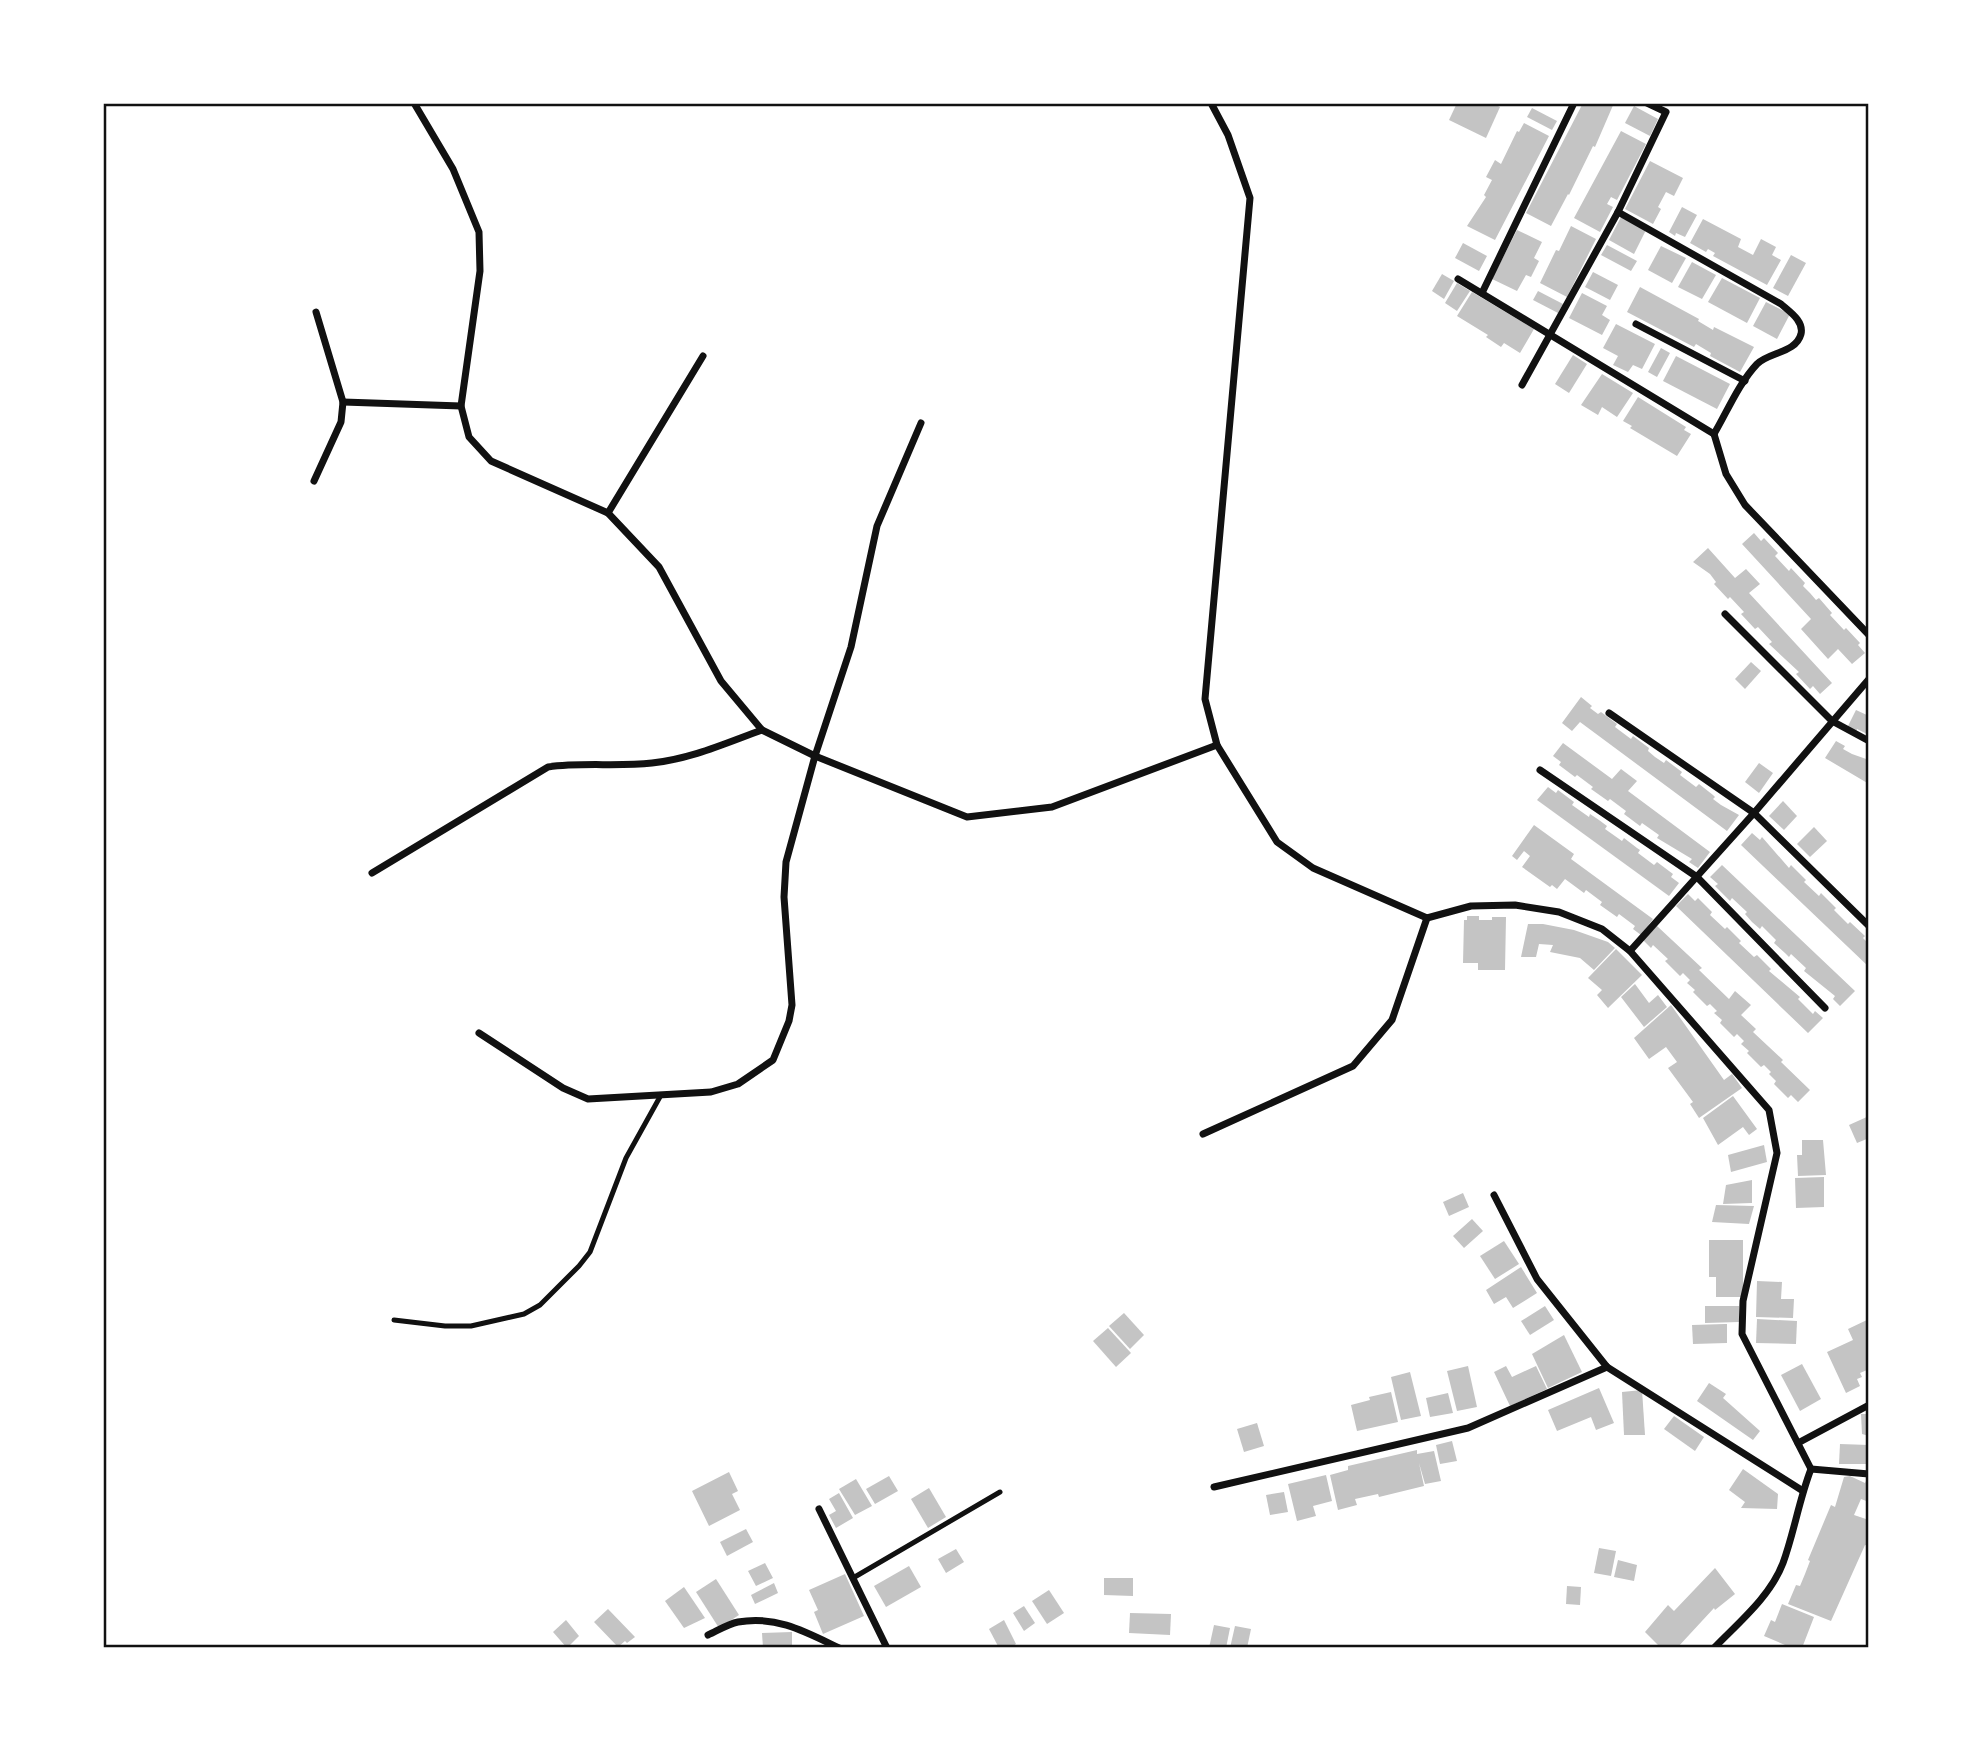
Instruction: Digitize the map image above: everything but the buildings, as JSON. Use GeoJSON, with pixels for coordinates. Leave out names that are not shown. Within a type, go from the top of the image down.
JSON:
{"type":"FeatureCollection","features":[{"type":"Feature","properties":{"kind":"street"},"geometry":{"type":"LineString","coordinates":[[414,103],[453,169],[479,232],[480,271],[461,406],[469,437],[491,461],[608,513],[659,567],[721,681],[762,730],[815,756],[967,817],[1052,807],[1217,745]]}},
{"type":"Feature","properties":{"kind":"street"},"geometry":{"type":"LineString","coordinates":[[1211,103],[1227,135],[1250,198],[1205,699],[1217,745],[1277,842],[1313,868],[1427,918],[1471,906],[1515,905],[1559,912],[1602,929],[1630,951],[1769,1110],[1777,1153],[1743,1301],[1742,1334],[1811,1469],[1782,1565],[1763,1596],[1714,1648]]}},
{"type":"Feature","properties":{"kind":"street"},"geometry":{"type":"LineString","coordinates":[[1482,293],[1574,103]]}},
{"type":"Feature","properties":{"kind":"street"},"geometry":{"type":"LineString","coordinates":[[1522,385],[1618,212],[1666,112],[1647,103]]}},
{"type":"Feature","properties":{"kind":"street"},"geometry":{"type":"LineString","coordinates":[[1618,212],[1781,304],[1799,321],[1801,334],[1794,345],[1758,362],[1714,434]]}},
{"type":"Feature","properties":{"kind":"street"},"geometry":{"type":"LineString","coordinates":[[1458,279],[1714,434],[1726,474],[1745,505],[1869,635]]}},
{"type":"Feature","properties":{"kind":"street"},"geometry":{"type":"LineString","coordinates":[[314,481],[341,422],[343,402],[316,312]]}},
{"type":"Feature","properties":{"kind":"street"},"geometry":{"type":"LineString","coordinates":[[1636,324],[1745,381]]}},
{"type":"Feature","properties":{"kind":"street"},"geometry":{"type":"LineString","coordinates":[[608,513],[703,356]]}},
{"type":"Feature","properties":{"kind":"street"},"geometry":{"type":"LineString","coordinates":[[343,402],[461,406]]}},
{"type":"Feature","properties":{"kind":"street"},"geometry":{"type":"LineString","coordinates":[[479,1033],[577,1096],[588,1099],[711,1092],[738,1084],[773,1060],[789,1021],[792,1005],[784,897],[786,862],[815,756],[851,647],[877,526],[921,423]]}},
{"type":"Feature","properties":{"kind":"street"},"geometry":{"type":"LineString","coordinates":[[1725,614],[1832,721],[1869,741]]}},
{"type":"Feature","properties":{"kind":"street"},"geometry":{"type":"LineString","coordinates":[[1630,951],[1869,679]]}},
{"type":"Feature","properties":{"kind":"street"},"geometry":{"type":"LineString","coordinates":[[1609,713],[1754,813],[1869,926]]}},
{"type":"Feature","properties":{"kind":"street"},"geometry":{"type":"LineString","coordinates":[[372,873],[548,767],[573,763],[650,764],[683,759],[762,730]]}},
{"type":"Feature","properties":{"kind":"street"},"geometry":{"type":"LineString","coordinates":[[1540,770],[1697,877],[1825,1008]]}},
{"type":"Feature","properties":{"kind":"street"},"geometry":{"type":"LineString","coordinates":[[1203,1133],[1353,1066],[1392,1020],[1427,918]]}},
{"type":"Feature","properties":{"kind":"street"},"geometry":{"type":"LineString","coordinates":[[1493,1195],[1538,1279],[1607,1367],[1803,1491]]}},
{"type":"Feature","properties":{"kind":"street"},"geometry":{"type":"LineString","coordinates":[[1214,1487],[1468,1428],[1607,1367]]}},
{"type":"Feature","properties":{"kind":"street"},"geometry":{"type":"LineString","coordinates":[[1798,1443],[1869,1405]]}},
{"type":"Feature","properties":{"kind":"street"},"geometry":{"type":"LineString","coordinates":[[1811,1469],[1869,1474]]}},
{"type":"Feature","properties":{"kind":"street"},"geometry":{"type":"LineString","coordinates":[[819,1509],[887,1648]]}},
{"type":"Feature","properties":{"kind":"street"},"geometry":{"type":"LineString","coordinates":[[708,1635],[737,1622],[787,1623],[839,1648]]}},
{"type":"Feature","properties":{"kind":"lane"},"geometry":{"type":"LineString","coordinates":[[394,1320],[471,1326],[524,1314],[540,1305],[590,1252],[626,1158],[661,1095]]}},
{"type":"Feature","properties":{"kind":"lane"},"geometry":{"type":"LineString","coordinates":[[853,1578],[1000,1492]]}}]}
